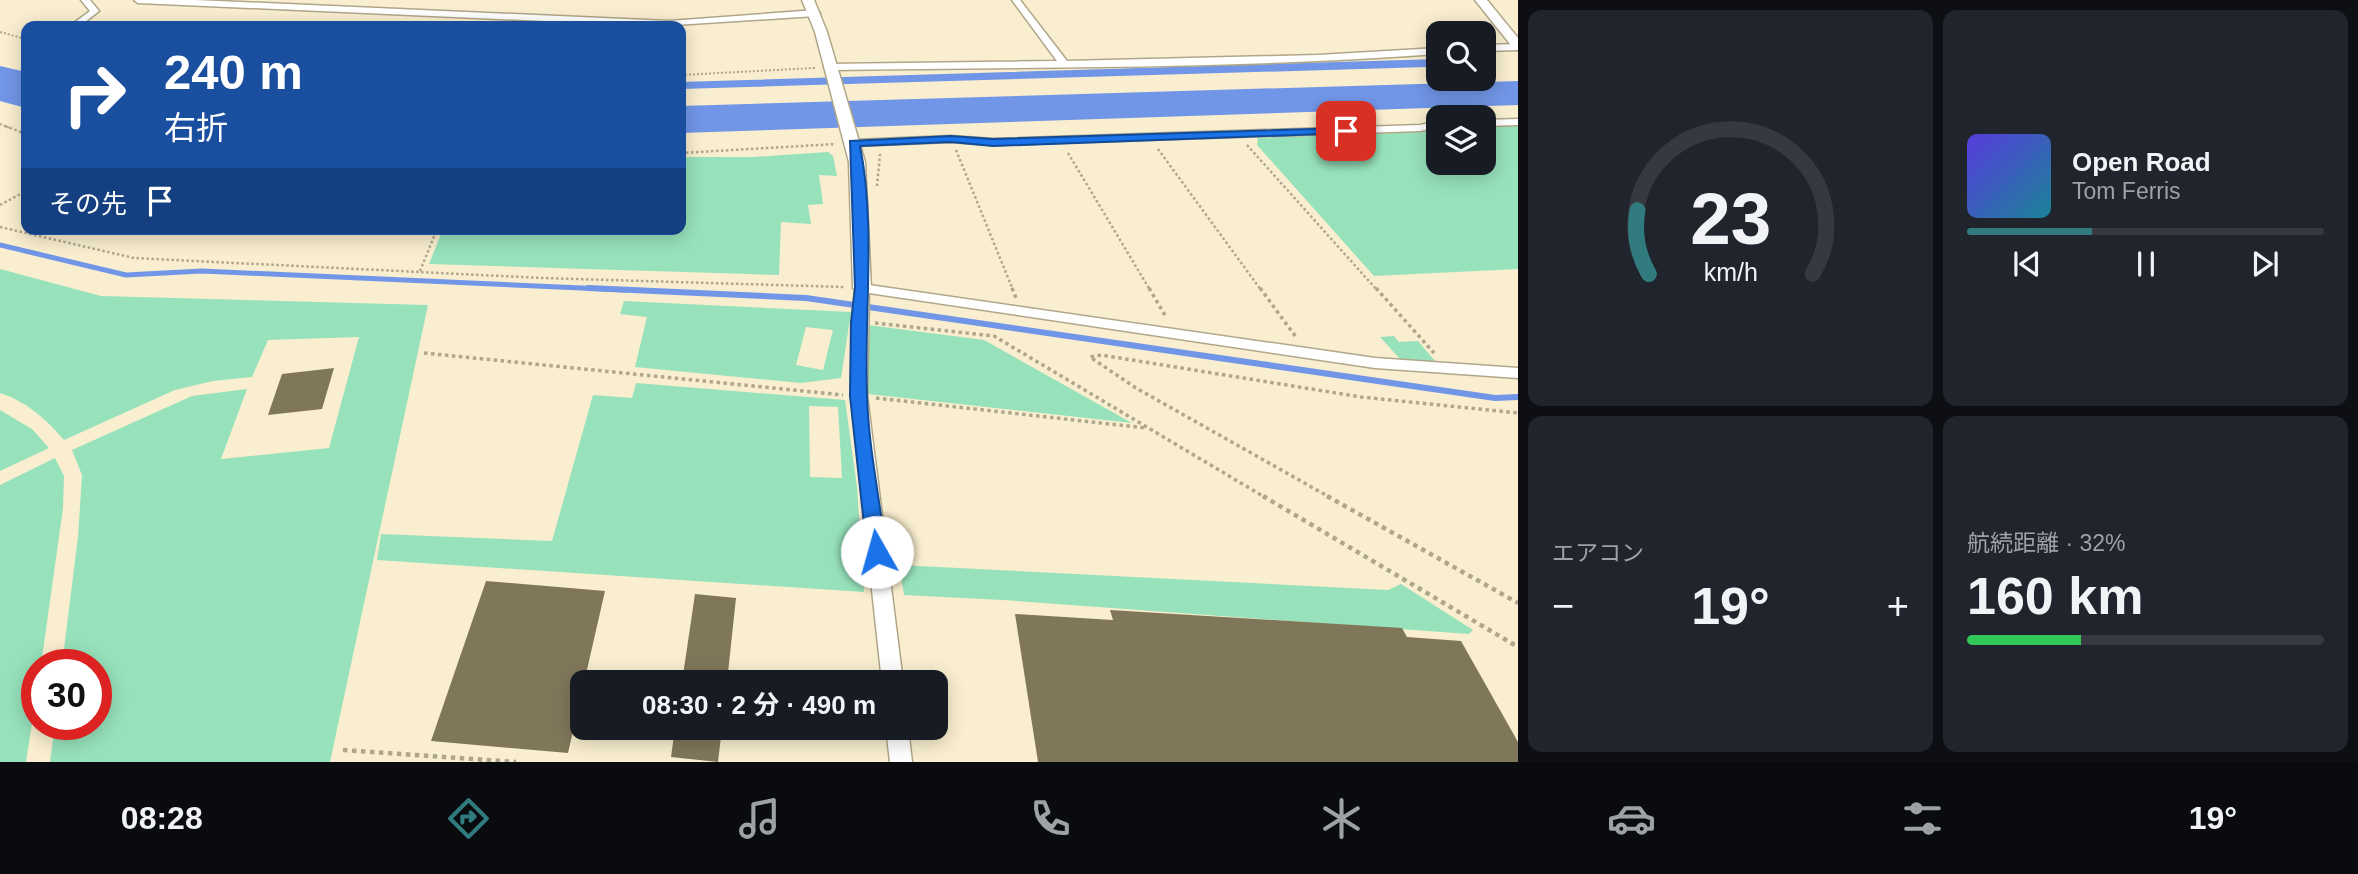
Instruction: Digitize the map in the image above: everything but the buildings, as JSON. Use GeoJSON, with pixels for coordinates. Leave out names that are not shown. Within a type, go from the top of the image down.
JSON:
{"type":"FeatureCollection","features":[{"type":"Feature","properties":{"kind":"street"},"geometry":{"type":"LineString","coordinates":[[81,21],[95,11],[85,0]]}},
{"type":"Feature","properties":{"kind":"street"},"geometry":{"type":"LineString","coordinates":[[138,0],[606,21]]}},
{"type":"Feature","properties":{"kind":"street"},"geometry":{"type":"LineString","coordinates":[[381,10],[389,0]]}},
{"type":"Feature","properties":{"kind":"street"},"geometry":{"type":"LineString","coordinates":[[808,0],[816,13],[829,69],[857,162],[862,291],[859,319],[859,396],[890,670]]}},
{"type":"Feature","properties":{"kind":"street"},"geometry":{"type":"LineString","coordinates":[[1016,0],[1064,64]]}},
{"type":"Feature","properties":{"kind":"street"},"geometry":{"type":"LineString","coordinates":[[1481,0],[1518,46]]}},
{"type":"Feature","properties":{"kind":"street"},"geometry":{"type":"LineString","coordinates":[[686,23],[816,13]]}},
{"type":"Feature","properties":{"kind":"street"},"geometry":{"type":"LineString","coordinates":[[1496,47],[1518,46]]}},
{"type":"Feature","properties":{"kind":"street"},"geometry":{"type":"LineString","coordinates":[[829,69],[1345,57],[1426,52]]}},
{"type":"Feature","properties":{"kind":"street"},"geometry":{"type":"LineString","coordinates":[[1496,123],[1518,122]]}},
{"type":"Feature","properties":{"kind":"street"},"geometry":{"type":"LineString","coordinates":[[852,139],[951,139],[993,142],[1426,127]]}},
{"type":"Feature","properties":{"kind":"street"},"geometry":{"type":"LineString","coordinates":[[862,291],[1021,310],[1376,363],[1518,373]]}},
{"type":"Feature","properties":{"kind":"street"},"geometry":{"type":"LineString","coordinates":[[898,740],[901,762]]}},
{"type":"Feature","properties":{"kind":"path"},"geometry":{"type":"LineString","coordinates":[[0,32],[21,38]]}},
{"type":"Feature","properties":{"kind":"path"},"geometry":{"type":"LineString","coordinates":[[686,75],[829,69]]}},
{"type":"Feature","properties":{"kind":"path"},"geometry":{"type":"LineString","coordinates":[[0,124],[21,132]]}},
{"type":"Feature","properties":{"kind":"path"},"geometry":{"type":"LineString","coordinates":[[1246,135],[1244,141],[1448,369]]}},
{"type":"Feature","properties":{"kind":"path"},"geometry":{"type":"LineString","coordinates":[[1148,136],[1308,352]]}},
{"type":"Feature","properties":{"kind":"path"},"geometry":{"type":"LineString","coordinates":[[686,153],[852,139]]}},
{"type":"Feature","properties":{"kind":"path"},"geometry":{"type":"LineString","coordinates":[[951,139],[1021,310]]}},
{"type":"Feature","properties":{"kind":"path"},"geometry":{"type":"LineString","coordinates":[[1059,139],[1175,332]]}},
{"type":"Feature","properties":{"kind":"path"},"geometry":{"type":"LineString","coordinates":[[0,205],[21,194]]}},
{"type":"Feature","properties":{"kind":"path"},"geometry":{"type":"LineString","coordinates":[[0,227],[21,232]]}},
{"type":"Feature","properties":{"kind":"path"},"geometry":{"type":"LineString","coordinates":[[35,235],[134,258],[862,291]]}},
{"type":"Feature","properties":{"kind":"path"},"geometry":{"type":"LineString","coordinates":[[420,271],[435,235]]}},
{"type":"Feature","properties":{"kind":"path"},"geometry":{"type":"LineString","coordinates":[[859,319],[994,336],[1518,647]]}},
{"type":"Feature","properties":{"kind":"path"},"geometry":{"type":"LineString","coordinates":[[424,354],[859,396],[1149,428]]}},
{"type":"Feature","properties":{"kind":"path"},"geometry":{"type":"LineString","coordinates":[[1518,413],[1421,407],[1272,385],[1101,355],[1090,357],[1136,388],[1518,603]]}},
{"type":"Feature","properties":{"kind":"path"},"geometry":{"type":"LineString","coordinates":[[343,751],[516,762]]}},
{"type":"Feature","properties":{"kind":"green space"},"geometry":{"type":"Polygon","coordinates":[[[1518,125],[1518,269],[1374,276],[1257,145],[1258,138],[1426,131],[1426,175],[1496,175],[1496,126],[1518,125]]]}},
{"type":"Feature","properties":{"kind":"green space"},"geometry":{"type":"Polygon","coordinates":[[[828,152],[833,156],[837,176],[819,175],[823,204],[808,205],[811,224],[781,222],[779,275],[429,264],[441,235],[686,235],[686,157],[753,157],[828,152]]]}},
{"type":"Feature","properties":{"kind":"green space"},"geometry":{"type":"Polygon","coordinates":[[[0,269],[101,296],[428,305],[330,762],[50,762],[53,740],[112,740],[112,649],[64,649],[78,537],[82,475],[72,450],[192,396],[247,389],[221,459],[329,448],[359,337],[268,340],[252,377],[213,381],[175,390],[64,440],[35,412],[0,393],[0,269]]]}},
{"type":"Feature","properties":{"kind":"green space"},"geometry":{"type":"Polygon","coordinates":[[[624,301],[851,312],[841,378],[801,383],[635,367],[647,317],[620,314],[624,301]],[[806,327],[796,365],[823,370],[833,330],[806,327]]]}},
{"type":"Feature","properties":{"kind":"green space"},"geometry":{"type":"Polygon","coordinates":[[[868,325],[984,340],[1132,423],[868,394],[864,379],[868,325]]]}},
{"type":"Feature","properties":{"kind":"green space"},"geometry":{"type":"Polygon","coordinates":[[[1394,336],[1399,342],[1418,341],[1435,361],[1431,365],[1400,359],[1380,337],[1394,336]]]}},
{"type":"Feature","properties":{"kind":"green space"},"geometry":{"type":"Polygon","coordinates":[[[636,383],[845,400],[857,487],[864,592],[377,560],[381,534],[552,541],[593,395],[632,398],[636,383]],[[809,406],[810,477],[842,478],[838,407],[809,406]]]}},
{"type":"Feature","properties":{"kind":"green space"},"geometry":{"type":"Polygon","coordinates":[[[0,410],[32,429],[49,448],[0,471],[0,410]]]}},
{"type":"Feature","properties":{"kind":"green space"},"geometry":{"type":"Polygon","coordinates":[[[55,458],[64,476],[63,508],[43,649],[21,649],[21,740],[29,740],[26,762],[0,762],[0,485],[55,458]]]}},
{"type":"Feature","properties":{"kind":"green space"},"geometry":{"type":"Polygon","coordinates":[[[899,565],[1388,590],[1401,584],[1473,630],[1469,634],[904,595],[899,565]]]}},
{"type":"Feature","properties":{"kind":"water"},"geometry":{"type":"Polygon","coordinates":[[[1426,59],[1426,67],[686,89],[686,82],[1426,59]]]}},
{"type":"Feature","properties":{"kind":"water"},"geometry":{"type":"Polygon","coordinates":[[[0,66],[21,71],[21,107],[0,101],[0,66]]]}},
{"type":"Feature","properties":{"kind":"water"},"geometry":{"type":"Polygon","coordinates":[[[1518,81],[1518,105],[1426,105],[1426,108],[686,133],[686,106],[1426,84],[1426,91],[1496,91],[1496,82],[1518,81]]]}},
{"type":"Feature","properties":{"kind":"waterway"},"geometry":{"type":"LineString","coordinates":[[0,245],[126,275],[202,271],[627,290]]}},
{"type":"Feature","properties":{"kind":"waterway"},"geometry":{"type":"LineString","coordinates":[[588,288],[806,298],[1495,398],[1518,397]]}},
{"type":"Feature","properties":{"kind":"route"},"geometry":{"type":"LineString","coordinates":[[877,552],[859,396],[862,288],[854,143],[951,139],[993,142],[1346,131]]}}]}
